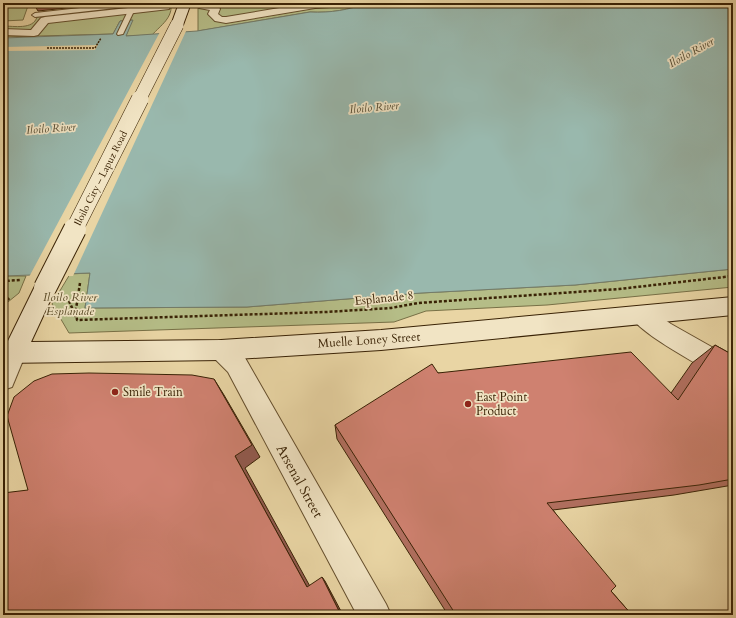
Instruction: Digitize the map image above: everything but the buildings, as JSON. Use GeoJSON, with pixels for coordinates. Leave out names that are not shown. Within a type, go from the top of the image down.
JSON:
{"type":"FeatureCollection","features":[{"type":"Feature","properties":{"kind":"main road","name":"Iloilo City – Lapuz Road"},"geometry":{"type":"LineString","coordinates":[[3,379],[8,353],[45,288],[178,25],[185,3]]}},
{"type":"Feature","properties":{"kind":"main road","name":"Muelle Loney Street"},"geometry":{"type":"LineString","coordinates":[[8,353],[221,350],[381,340],[733,306]]}},
{"type":"Feature","properties":{"kind":"main road"},"geometry":{"type":"LineString","coordinates":[[641,315],[663,331],[733,372]]}},
{"type":"Feature","properties":{"kind":"main road","name":"Arsenal Street"},"geometry":{"type":"LineString","coordinates":[[221,350],[236,364],[374,615]]}},
{"type":"Feature","properties":{"kind":"street"},"geometry":{"type":"LineString","coordinates":[[203,6],[214,7],[215,9],[213,14],[215,17],[218,20],[226,20],[315,5],[345,3]]}},
{"type":"Feature","properties":{"kind":"street"},"geometry":{"type":"LineString","coordinates":[[3,32],[34,32],[45,20],[163,6]]}},
{"type":"Feature","properties":{"kind":"lane"},"geometry":{"type":"LineString","coordinates":[[35,15],[142,3]]}},
{"type":"Feature","properties":{"kind":"lane"},"geometry":{"type":"LineString","coordinates":[[120,34],[131,11]]}},
{"type":"Feature","properties":{"kind":"path"},"geometry":{"type":"LineString","coordinates":[[41,48],[95,48],[103,35]]}},
{"type":"Feature","properties":{"kind":"path","name":"Esplanade 8"},"geometry":{"type":"LineString","coordinates":[[77,320],[326,312],[391,308],[418,303],[620,289],[733,276]]}},
{"type":"Feature","properties":{"kind":"path"},"geometry":{"type":"LineString","coordinates":[[77,320],[76,309],[80,279]]}},
{"type":"Feature","properties":{"kind":"path"},"geometry":{"type":"LineString","coordinates":[[3,283],[4,281],[22,280]]}},
{"type":"Feature","properties":{"kind":"path"},"geometry":{"type":"LineString","coordinates":[[67,294],[77,320]]}},
{"type":"Feature","properties":{"kind":"green space"},"geometry":{"type":"Polygon","coordinates":[[[3,3],[29,3],[23,20],[3,21],[3,3]]]}},
{"type":"Feature","properties":{"kind":"green space"},"geometry":{"type":"Polygon","coordinates":[[[171,3],[170,13],[166,21],[152,35],[126,36],[132,20],[120,21],[113,34],[3,37],[3,26],[27,26],[32,24],[37,17],[171,3]]]}},
{"type":"Feature","properties":{"kind":"green space"},"geometry":{"type":"Polygon","coordinates":[[[198,3],[368,3],[353,8],[325,12],[310,12],[198,31],[198,3]]]}},
{"type":"Feature","properties":{"kind":"green space","name":"Iloilo River Esplanade"},"geometry":{"type":"Polygon","coordinates":[[[733,269],[733,287],[547,305],[426,311],[394,322],[69,333],[52,304],[70,274],[90,273],[85,308],[247,307],[421,293],[575,285],[733,269]]]}},
{"type":"Feature","properties":{"kind":"green space","name":"Iloilo River Esplanade"},"geometry":{"type":"Polygon","coordinates":[[[3,276],[26,276],[19,293],[3,306],[3,276]]]}},
{"type":"Feature","properties":{"kind":"water","name":"Iloilo River"},"geometry":{"type":"Polygon","coordinates":[[[368,3],[733,3],[733,269],[575,285],[421,293],[247,307],[85,308],[90,273],[3,276],[3,38],[113,34],[120,21],[133,20],[126,36],[197,31],[310,12],[325,12],[353,8],[368,3]]]}},
{"type":"Feature","properties":{"kind":"pier"},"geometry":{"type":"Polygon","coordinates":[[[187,29],[73,276],[29,277],[161,30],[187,29]]]}},
{"type":"Feature","properties":{"kind":"pier"},"geometry":{"type":"Polygon","coordinates":[[[98,45],[95,50],[3,51],[3,47],[98,45]]]}},
{"type":"Feature","properties":{"kind":"place","name":"Smile Train"},"geometry":{"type":"Point","coordinates":[115,392]}},
{"type":"Feature","properties":{"kind":"place","name":"East Point Product"},"geometry":{"type":"Point","coordinates":[468,404]}}]}
